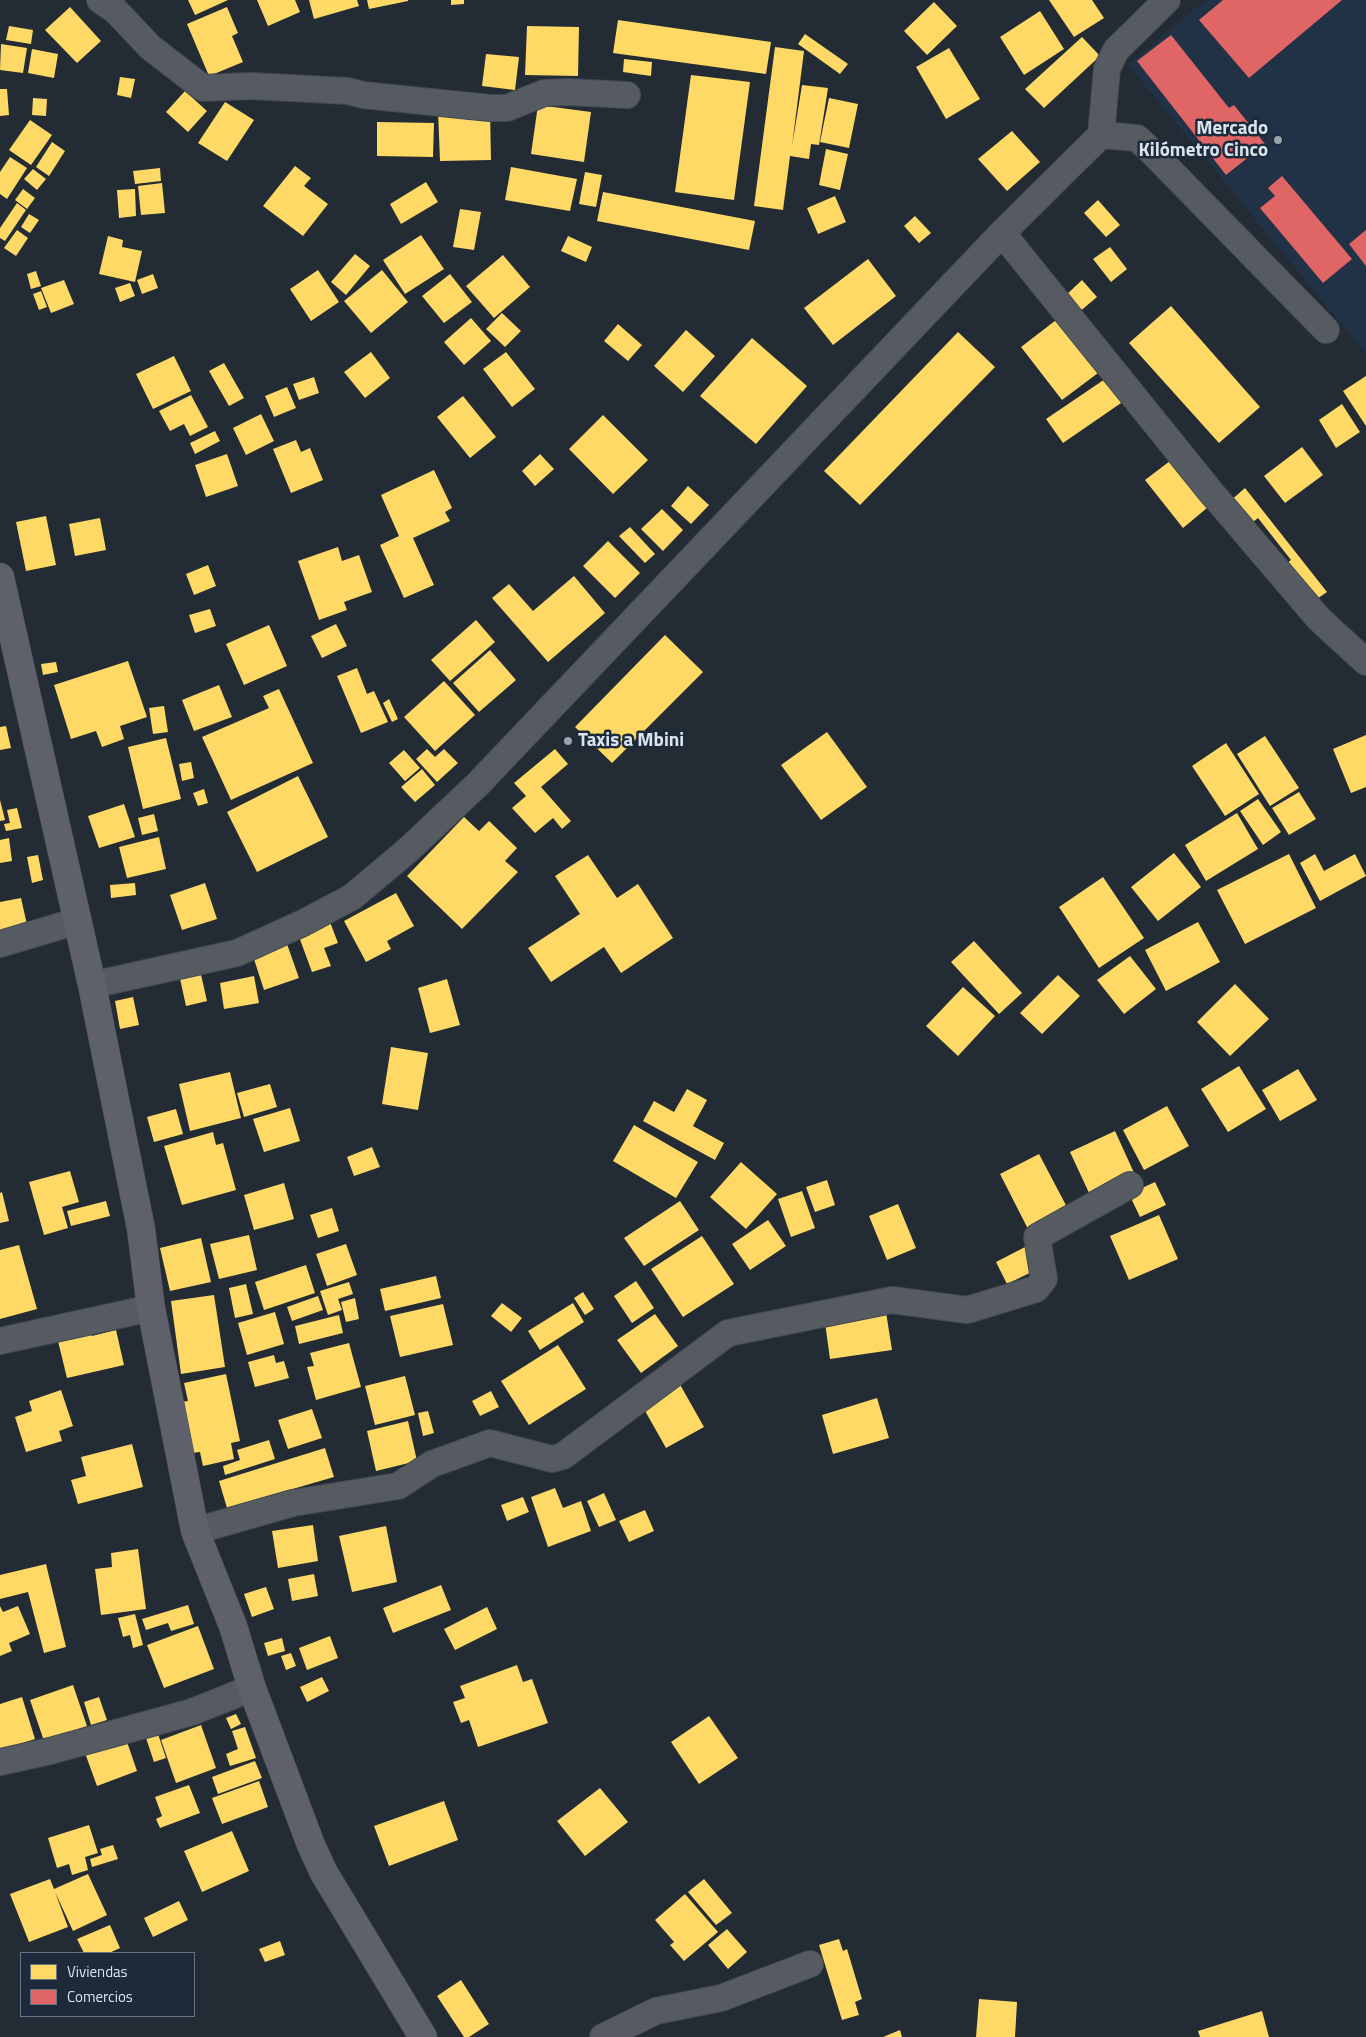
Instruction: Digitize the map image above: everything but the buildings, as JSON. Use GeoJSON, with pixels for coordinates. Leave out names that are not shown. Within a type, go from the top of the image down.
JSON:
{"type":"FeatureCollection","features":[{"type":"Feature","properties":{"kind":"main road"},"geometry":{"type":"LineString","coordinates":[[0,577],[92,985],[141,1229],[151,1308],[195,1532],[233,1626],[252,1688],[311,1845],[324,1873],[422,2037]]}},
{"type":"Feature","properties":{"kind":"street"},"geometry":{"type":"LineString","coordinates":[[100,0],[115,10],[150,47],[203,88],[250,86],[348,91],[490,108],[507,108],[544,92],[628,95]]}},
{"type":"Feature","properties":{"kind":"street"},"geometry":{"type":"LineString","coordinates":[[92,985],[237,952],[303,923],[352,896],[408,850],[477,785],[1002,233],[1101,135],[1107,70],[1116,50],[1167,0]]}},
{"type":"Feature","properties":{"kind":"street"},"geometry":{"type":"LineString","coordinates":[[1101,135],[1137,138],[1326,330]]}},
{"type":"Feature","properties":{"kind":"street"},"geometry":{"type":"LineString","coordinates":[[1002,233],[1235,521],[1319,619],[1366,662]]}},
{"type":"Feature","properties":{"kind":"street"},"geometry":{"type":"LineString","coordinates":[[0,944],[77,920]]}},
{"type":"Feature","properties":{"kind":"street"},"geometry":{"type":"LineString","coordinates":[[195,1532],[293,1503],[398,1486],[432,1464],[490,1443],[552,1459],[564,1456],[728,1333],[892,1300],[967,1310],[1036,1289],[1044,1279],[1037,1237],[1130,1185]]}},
{"type":"Feature","properties":{"kind":"street"},"geometry":{"type":"LineString","coordinates":[[0,1340],[151,1308]]}},
{"type":"Feature","properties":{"kind":"street"},"geometry":{"type":"LineString","coordinates":[[0,1762],[50,1751],[192,1712],[252,1688]]}},
{"type":"Feature","properties":{"kind":"street"},"geometry":{"type":"LineString","coordinates":[[602,2037],[656,2011],[720,1998],[810,1964]]}},
{"type":"Feature","properties":{"kind":"shaded area","name":"Mercado Kilómetro Cinco"},"geometry":{"type":"Polygon","coordinates":[[[1206,0],[1366,0],[1366,354],[1128,65],[1206,0]]]}},
{"type":"Feature","properties":{"kind":"place","name":"Mercado Kilómetro Cinco"},"geometry":{"type":"Point","coordinates":[1278,140]}},
{"type":"Feature","properties":{"kind":"place","name":"Taxis a Mbini"},"geometry":{"type":"Point","coordinates":[568,741]}}]}
